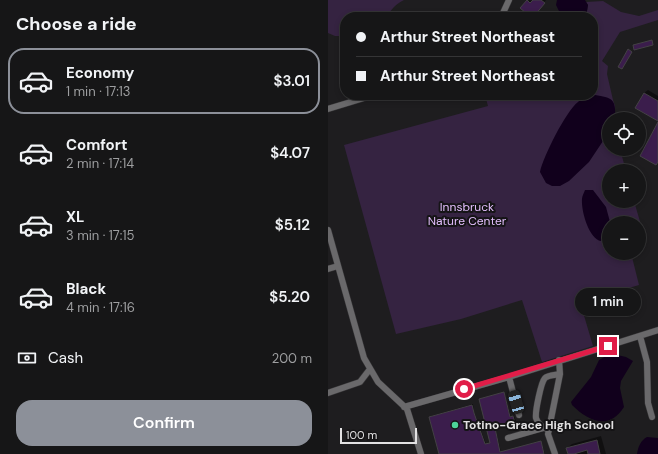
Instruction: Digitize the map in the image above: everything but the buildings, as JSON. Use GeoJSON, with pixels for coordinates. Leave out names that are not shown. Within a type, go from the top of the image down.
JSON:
{"type":"FeatureCollection","features":[{"type":"Feature","properties":{"kind":"street"},"geometry":{"type":"LineString","coordinates":[[503,12],[508,0]]}},
{"type":"Feature","properties":{"kind":"street"},"geometry":{"type":"LineString","coordinates":[[328,110],[359,100]]}},
{"type":"Feature","properties":{"kind":"street"},"geometry":{"type":"LineString","coordinates":[[328,230],[364,358],[378,382],[407,409],[421,454]]}},
{"type":"Feature","properties":{"kind":"street"},"geometry":{"type":"LineString","coordinates":[[328,269],[338,266]]}},
{"type":"Feature","properties":{"kind":"street"},"geometry":{"type":"LineString","coordinates":[[404,406],[509,376],[658,330]]}},
{"type":"Feature","properties":{"kind":"street"},"geometry":{"type":"LineString","coordinates":[[640,336],[647,362],[648,403],[652,417]]}},
{"type":"Feature","properties":{"kind":"street"},"geometry":{"type":"LineString","coordinates":[[555,454],[546,429],[560,374],[559,360]]}},
{"type":"Feature","properties":{"kind":"street"},"geometry":{"type":"LineString","coordinates":[[328,393],[360,382],[370,369]]}},
{"type":"Feature","properties":{"kind":"street"},"geometry":{"type":"LineString","coordinates":[[546,429],[538,424],[536,417],[542,382],[547,377],[560,374]]}},
{"type":"Feature","properties":{"kind":"street"},"geometry":{"type":"LineString","coordinates":[[509,376],[520,415]]}},
{"type":"Feature","properties":{"kind":"street"},"geometry":{"type":"LineString","coordinates":[[508,438],[546,429]]}},
{"type":"Feature","properties":{"kind":"green space"},"geometry":{"type":"Polygon","coordinates":[[[328,0],[404,0],[390,12],[340,12],[340,36],[335,36],[328,33],[328,0]]]}},
{"type":"Feature","properties":{"kind":"green space","name":"Innsbruck Nature Center"},"geometry":{"type":"Polygon","coordinates":[[[603,1],[621,12],[639,16],[658,10],[658,20],[620,32],[602,61],[608,66],[607,74],[615,106],[615,112],[602,112],[602,156],[622,156],[624,164],[602,164],[602,208],[636,208],[638,216],[602,216],[602,260],[633,260],[639,285],[580,302],[593,346],[542,362],[522,300],[461,319],[396,334],[344,145],[488,106],[486,100],[598,100],[598,12],[587,12],[588,5],[586,2],[603,1]]]}},
{"type":"Feature","properties":{"kind":"shaded area"},"geometry":{"type":"Polygon","coordinates":[[[557,0],[585,0],[588,5],[587,12],[560,12],[556,5],[557,0]]]}},
{"type":"Feature","properties":{"kind":"shaded area"},"geometry":{"type":"Polygon","coordinates":[[[598,96],[610,99],[615,108],[615,112],[602,112],[602,142],[589,162],[569,181],[560,186],[552,186],[546,183],[540,172],[561,124],[580,100],[598,100],[598,96]]]}},
{"type":"Feature","properties":{"kind":"shaded area"},"geometry":{"type":"Polygon","coordinates":[[[585,190],[593,190],[602,202],[602,208],[606,208],[608,216],[602,216],[601,241],[597,239],[589,230],[584,217],[582,204],[585,190]]]}},
{"type":"Feature","properties":{"kind":"shaded area"},"geometry":{"type":"Polygon","coordinates":[[[613,354],[626,357],[633,361],[621,381],[620,388],[624,407],[612,419],[598,421],[578,411],[571,402],[591,377],[599,360],[613,354]]]}},
{"type":"Feature","properties":{"kind":"shaded area"},"geometry":{"type":"Polygon","coordinates":[[[647,437],[658,438],[658,454],[637,454],[640,444],[647,437]]]}},
{"type":"Feature","properties":{"kind":"place","name":"Totino-Grace High School"},"geometry":{"type":"Point","coordinates":[455,425]}},
{"type":"Feature","properties":{"kind":"route"},"geometry":{"type":"LineString","coordinates":[[464,389],[608,346]]}}]}
